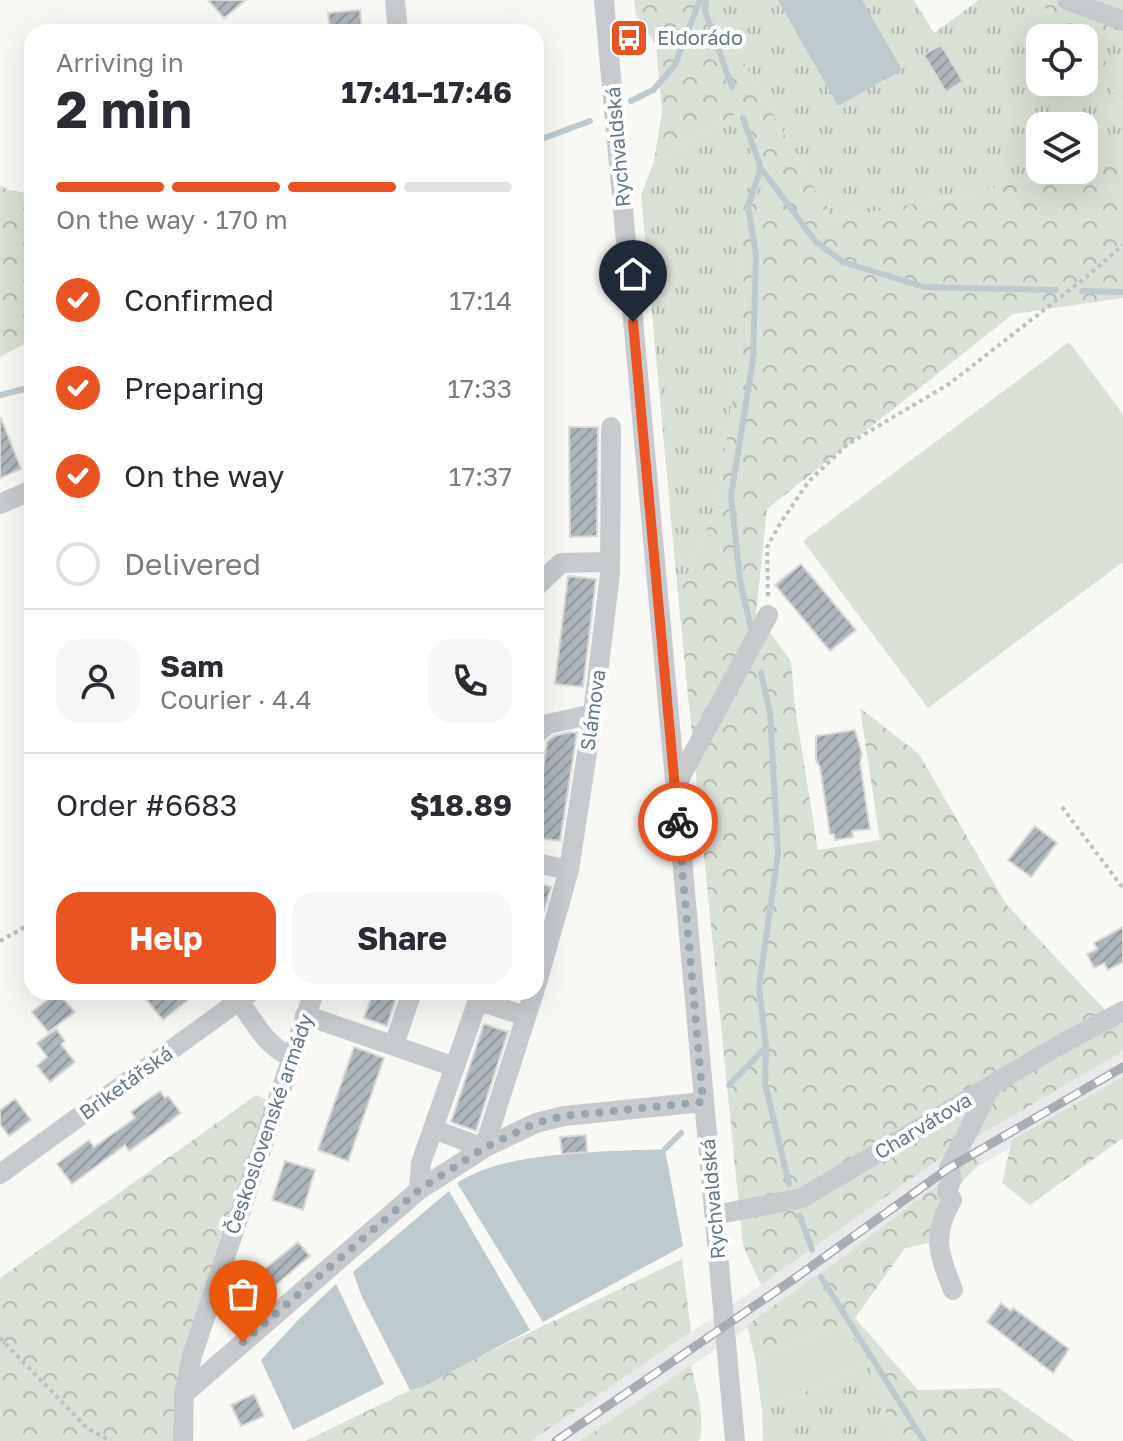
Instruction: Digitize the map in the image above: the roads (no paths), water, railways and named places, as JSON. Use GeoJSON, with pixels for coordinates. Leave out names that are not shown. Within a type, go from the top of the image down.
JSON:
{"type":"FeatureCollection","features":[{"type":"Feature","properties":{"kind":"street"},"geometry":{"type":"LineString","coordinates":[[395,0],[397,24]]}},
{"type":"Feature","properties":{"kind":"street","name":"Rychvaldská"},"geometry":{"type":"LineString","coordinates":[[604,0],[735,1441]]}},
{"type":"Feature","properties":{"kind":"street"},"geometry":{"type":"LineString","coordinates":[[1067,0],[1123,21]]}},
{"type":"Feature","properties":{"kind":"street","name":"Slámova"},"geometry":{"type":"LineString","coordinates":[[544,958],[569,870],[593,714],[610,562],[611,427]]}},
{"type":"Feature","properties":{"kind":"street"},"geometry":{"type":"LineString","coordinates":[[0,504],[24,494]]}},
{"type":"Feature","properties":{"kind":"street"},"geometry":{"type":"LineString","coordinates":[[544,579],[561,563],[610,562]]}},
{"type":"Feature","properties":{"kind":"street"},"geometry":{"type":"LineString","coordinates":[[675,787],[768,615]]}},
{"type":"Feature","properties":{"kind":"street"},"geometry":{"type":"LineString","coordinates":[[544,727],[593,714]]}},
{"type":"Feature","properties":{"kind":"street"},"geometry":{"type":"LineString","coordinates":[[544,865],[569,870]]}},
{"type":"Feature","properties":{"kind":"street","name":"Briketářská"},"geometry":{"type":"LineString","coordinates":[[0,1174],[241,1000]]}},
{"type":"Feature","properties":{"kind":"street"},"geometry":{"type":"LineString","coordinates":[[246,1000],[268,1043],[291,1057]]}},
{"type":"Feature","properties":{"kind":"street","name":"Československé armády"},"geometry":{"type":"LineString","coordinates":[[183,1441],[184,1394],[192,1356],[311,1000]]}},
{"type":"Feature","properties":{"kind":"street"},"geometry":{"type":"LineString","coordinates":[[394,1045],[409,1000]]}},
{"type":"Feature","properties":{"kind":"street"},"geometry":{"type":"LineString","coordinates":[[419,1190],[421,1163],[478,1000]]}},
{"type":"Feature","properties":{"kind":"street"},"geometry":{"type":"LineString","coordinates":[[486,1000],[526,1016]]}},
{"type":"Feature","properties":{"kind":"street","name":"Slámova"},"geometry":{"type":"LineString","coordinates":[[484,1148],[531,1000]]}},
{"type":"Feature","properties":{"kind":"street","name":"Charvátova"},"geometry":{"type":"LineString","coordinates":[[715,1215],[802,1198],[1056,1047],[1123,1011]]}},
{"type":"Feature","properties":{"kind":"street"},"geometry":{"type":"LineString","coordinates":[[305,1015],[455,1067]]}},
{"type":"Feature","properties":{"kind":"street"},"geometry":{"type":"LineString","coordinates":[[953,1290],[941,1259],[938,1241],[942,1217],[952,1200],[947,1191],[952,1179],[949,1168],[992,1085]]}},
{"type":"Feature","properties":{"kind":"street"},"geometry":{"type":"LineString","coordinates":[[184,1394],[419,1190],[484,1148],[536,1123],[564,1116],[703,1102]]}},
{"type":"Feature","properties":{"kind":"street"},"geometry":{"type":"LineString","coordinates":[[433,1129],[484,1148]]}},
{"type":"Feature","properties":{"kind":"waterway"},"geometry":{"type":"LineString","coordinates":[[631,101],[653,90],[675,65],[700,0]]}},
{"type":"Feature","properties":{"kind":"waterway"},"geometry":{"type":"LineString","coordinates":[[706,0],[705,11],[732,87]]}},
{"type":"Feature","properties":{"kind":"waterway"},"geometry":{"type":"LineString","coordinates":[[743,118],[761,168],[815,241],[843,262],[924,287],[1056,290]]}},
{"type":"Feature","properties":{"kind":"waterway"},"geometry":{"type":"LineString","coordinates":[[544,138],[590,121]]}},
{"type":"Feature","properties":{"kind":"waterway"},"geometry":{"type":"LineString","coordinates":[[751,629],[740,580],[731,496],[753,360],[756,255],[748,206],[761,168]]}},
{"type":"Feature","properties":{"kind":"waterway"},"geometry":{"type":"LineString","coordinates":[[1082,291],[1123,292]]}},
{"type":"Feature","properties":{"kind":"waterway"},"geometry":{"type":"LineString","coordinates":[[0,395],[24,389]]}},
{"type":"Feature","properties":{"kind":"waterway"},"geometry":{"type":"LineString","coordinates":[[761,673],[770,713],[778,853],[759,987],[766,1047],[765,1083],[789,1184]]}},
{"type":"Feature","properties":{"kind":"waterway"},"geometry":{"type":"LineString","coordinates":[[729,1085],[765,1048]]}},
{"type":"Feature","properties":{"kind":"waterway"},"geometry":{"type":"LineString","coordinates":[[665,1149],[681,1133]]}},
{"type":"Feature","properties":{"kind":"waterway"},"geometry":{"type":"LineString","coordinates":[[800,1216],[812,1250]]}},
{"type":"Feature","properties":{"kind":"waterway"},"geometry":{"type":"LineString","coordinates":[[821,1277],[924,1441]]}},
{"type":"Feature","properties":{"kind":"railway"},"geometry":{"type":"LineString","coordinates":[[556,1441],[791,1281],[949,1168],[1123,1067]]}},
{"type":"Feature","properties":{"kind":"place","name":"Eldorádo"},"geometry":{"type":"Point","coordinates":[629,38]}}]}
